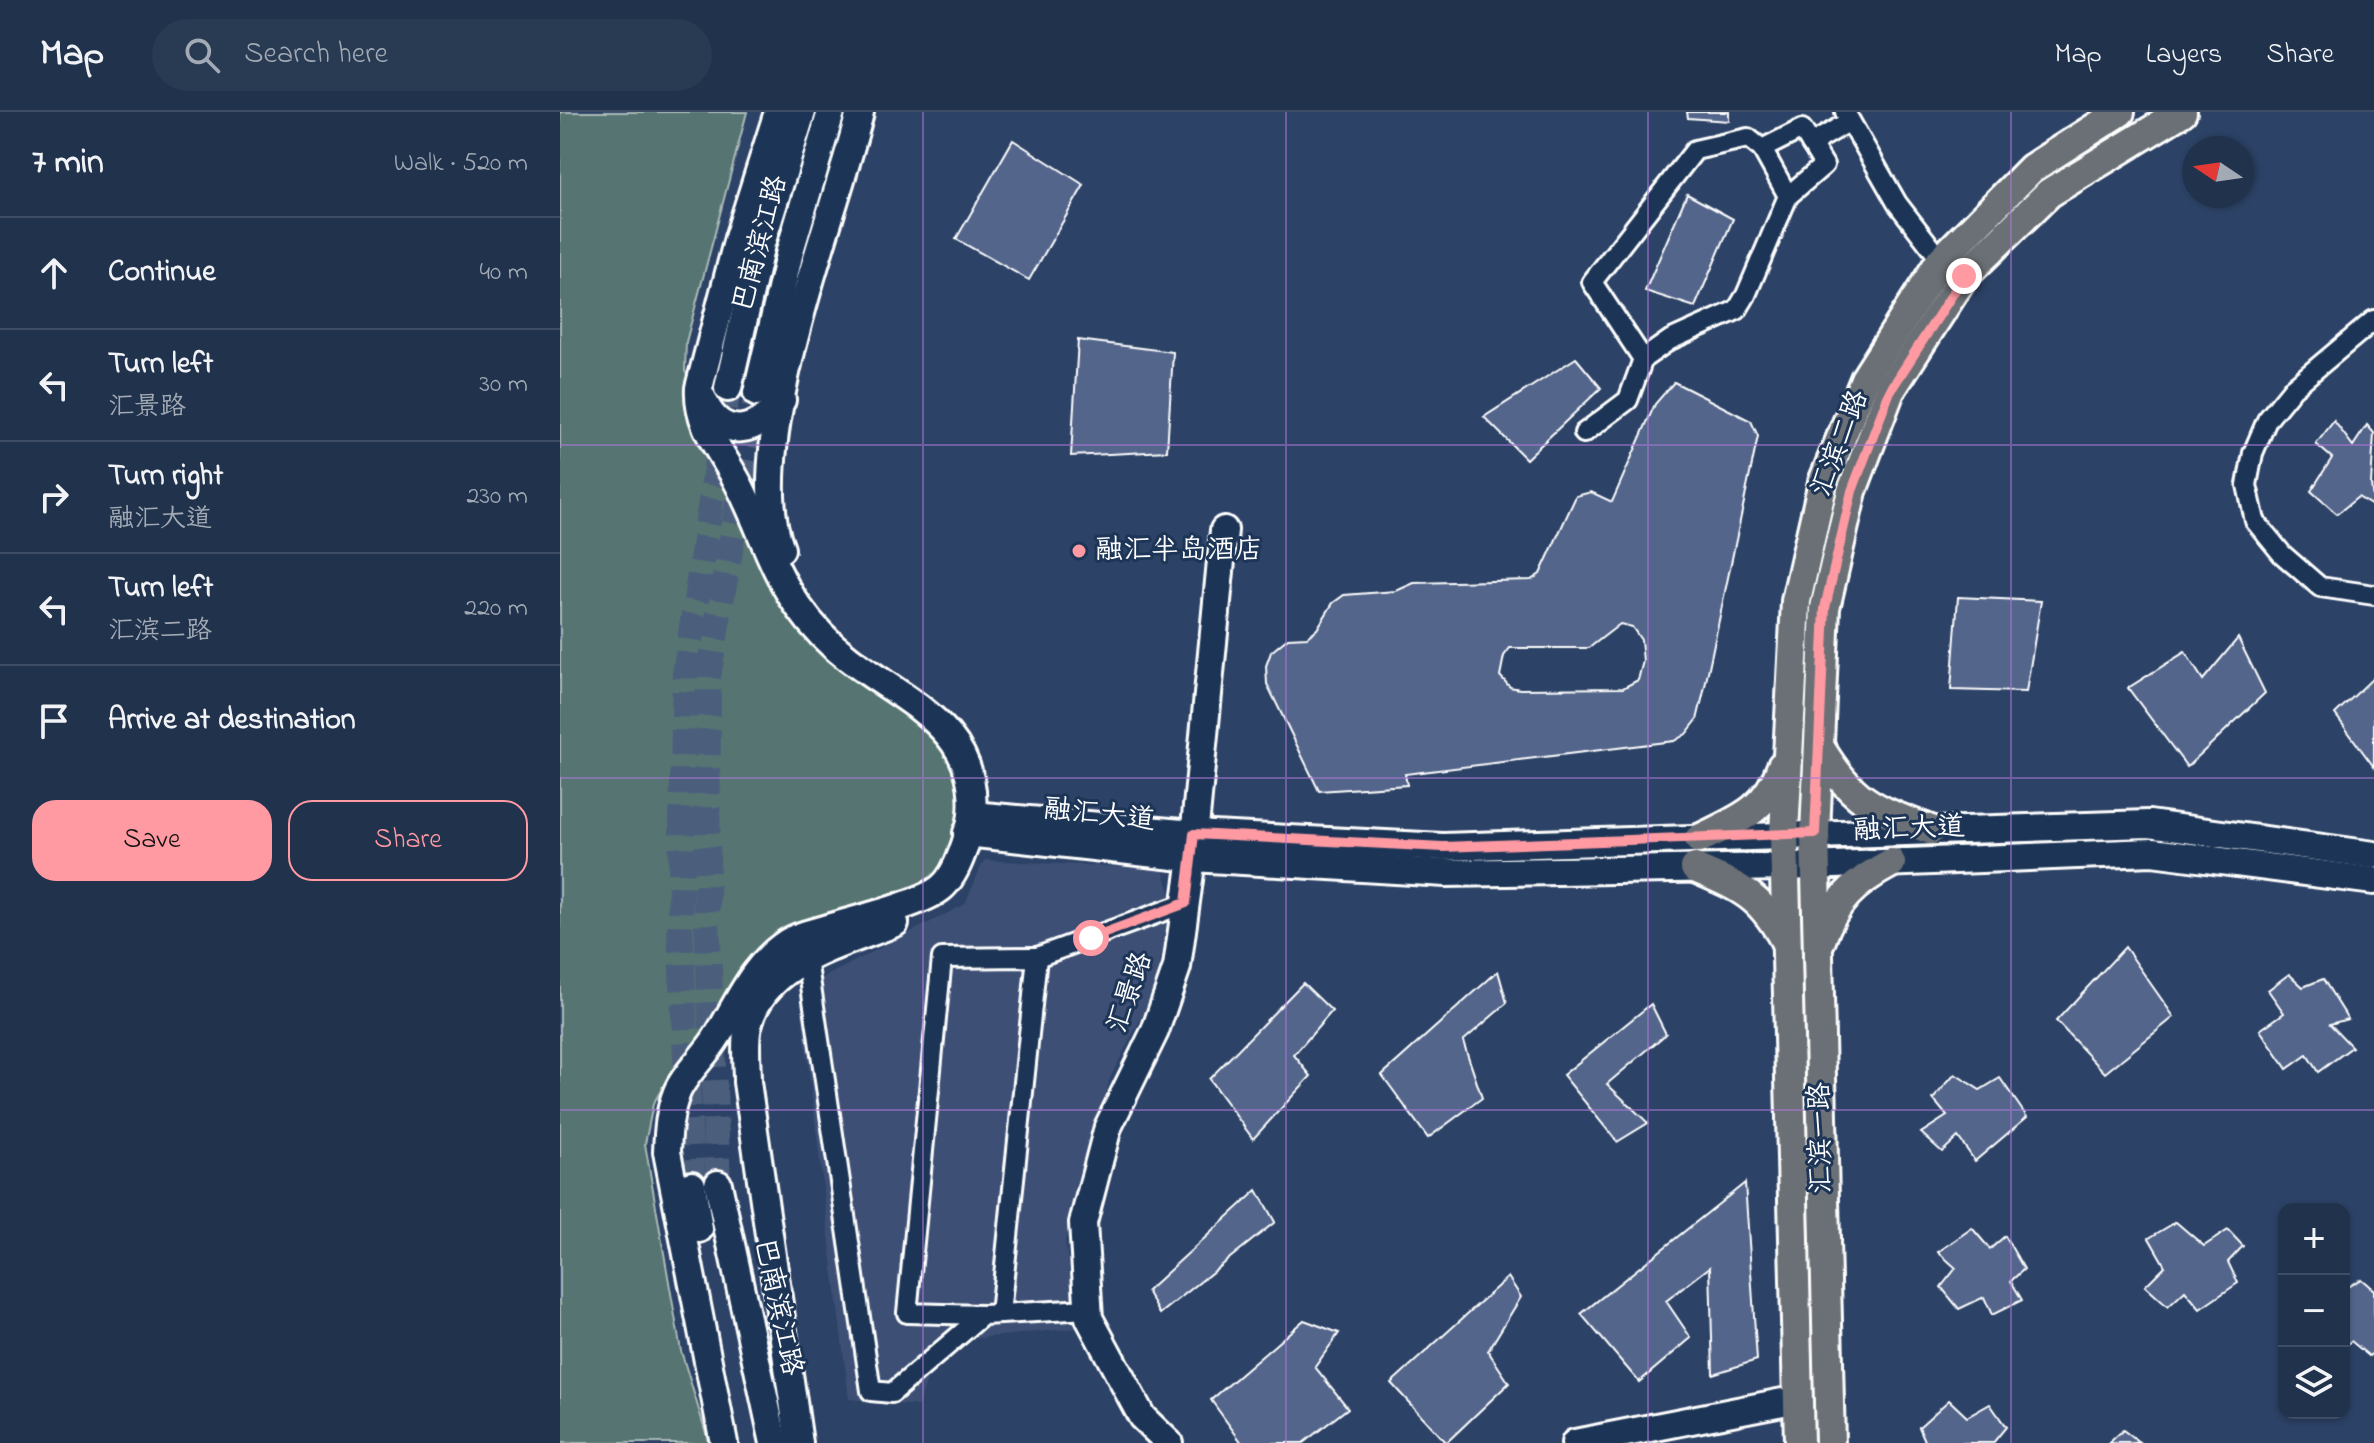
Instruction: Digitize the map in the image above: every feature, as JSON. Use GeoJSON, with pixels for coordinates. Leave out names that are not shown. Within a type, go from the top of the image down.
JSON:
{"type":"FeatureCollection","features":[{"type":"Feature","properties":{"kind":"main road"},"geometry":{"type":"LineString","coordinates":[[724,1443],[667,1152],[668,1119],[678,1089],[717,1036],[741,991],[761,965],[789,941],[893,907],[942,887],[974,825],[971,783],[963,759],[948,734],[926,709],[848,658],[818,631],[797,606],[781,579],[737,481],[702,421],[699,388],[738,238],[778,112]]}},
{"type":"Feature","properties":{"kind":"main road","name":"巴南滨江路"},"geometry":{"type":"LineString","coordinates":[[728,388],[761,244],[802,112]]}},
{"type":"Feature","properties":{"kind":"main road","name":"巴南滨江路"},"geometry":{"type":"LineString","coordinates":[[757,393],[790,251],[831,112]]}},
{"type":"Feature","properties":{"kind":"main road"},"geometry":{"type":"LineString","coordinates":[[799,1443],[747,1082],[747,1028],[756,1003],[772,981],[807,959],[919,913],[952,892],[974,825],[979,781],[972,754],[954,726],[934,705],[856,651],[826,624],[791,573],[777,538],[771,502],[773,453],[783,399],[815,259],[860,112]]}},
{"type":"Feature","properties":{"kind":"main road","name":"汇滨二路"},"geometry":{"type":"LineString","coordinates":[[1784,834],[1796,601],[1823,482],[1865,379],[1941,260],[2032,168],[2120,112]]}},
{"type":"Feature","properties":{"kind":"main road","name":"汇滨二路"},"geometry":{"type":"LineString","coordinates":[[1815,833],[1825,608],[1852,491],[1890,391],[1964,276],[2049,193],[2182,112]]}},
{"type":"Feature","properties":{"kind":"main road"},"geometry":{"type":"LineString","coordinates":[[699,388],[712,416],[727,427],[738,429],[760,424],[783,399]]}},
{"type":"Feature","properties":{"kind":"main road","name":"汇景路"},"geometry":{"type":"LineString","coordinates":[[1169,1443],[1142,1417],[1089,1318],[1083,1223],[1108,1127],[1155,1031],[1177,967],[1193,846],[1224,530]]}},
{"type":"Feature","properties":{"kind":"main road"},"geometry":{"type":"LineString","coordinates":[[1819,746],[1842,783],[1864,801],[1931,830]]}},
{"type":"Feature","properties":{"kind":"main road"},"geometry":{"type":"LineString","coordinates":[[1699,839],[1755,810],[1774,791],[1787,754]]}},
{"type":"Feature","properties":{"kind":"main road","name":"融汇大道"},"geometry":{"type":"LineString","coordinates":[[1193,846],[1443,847],[2149,824],[2374,855]]}},
{"type":"Feature","properties":{"kind":"main road","name":"融汇大道"},"geometry":{"type":"LineString","coordinates":[[974,825],[1446,873],[1785,867],[2152,852],[2374,881]]}},
{"type":"Feature","properties":{"kind":"main road","name":"汇滨一路"},"geometry":{"type":"LineString","coordinates":[[1815,833],[1830,1443]]}},
{"type":"Feature","properties":{"kind":"main road","name":"汇滨一路"},"geometry":{"type":"LineString","coordinates":[[1784,834],[1799,1443]]}},
{"type":"Feature","properties":{"kind":"main road"},"geometry":{"type":"LineString","coordinates":[[1818,948],[1829,916],[1842,896],[1863,878],[1891,863]]}},
{"type":"Feature","properties":{"kind":"main road"},"geometry":{"type":"LineString","coordinates":[[1695,868],[1754,896],[1772,915],[1787,946]]}},
{"type":"Feature","properties":{"kind":"main road","name":"巴南滨江路"},"geometry":{"type":"LineString","coordinates":[[739,1443],[725,1395],[705,1184],[774,1443]]}},
{"type":"Feature","properties":{"kind":"main road"},"geometry":{"type":"LineString","coordinates":[[1575,1443],[1798,1399]]}},
{"type":"Feature","properties":{"kind":"street"},"geometry":{"type":"LineString","coordinates":[[1811,144],[1848,116],[1897,203],[1941,260]]}},
{"type":"Feature","properties":{"kind":"street"},"geometry":{"type":"LineString","coordinates":[[1584,433],[1628,400],[1643,359],[1670,340],[1737,310],[1788,196],[1824,165],[1802,129],[1762,149]]}},
{"type":"Feature","properties":{"kind":"street"},"geometry":{"type":"LineString","coordinates":[[1643,359],[1592,282],[1695,150],[1748,138],[1762,149],[1788,196]]}},
{"type":"Feature","properties":{"kind":"street"},"geometry":{"type":"LineString","coordinates":[[2374,320],[2293,388],[2267,420],[2253,453],[2247,485],[2255,521],[2282,554],[2320,587],[2374,595]]}},
{"type":"Feature","properties":{"kind":"street"},"geometry":{"type":"LineString","coordinates":[[1088,1309],[991,1315],[907,1313],[942,958],[1037,957],[1186,903]]}},
{"type":"Feature","properties":{"kind":"street"},"geometry":{"type":"LineString","coordinates":[[807,959],[871,1391],[892,1393],[991,1315],[1037,957]]}},
{"type":"Feature","properties":{"kind":"shaded area"},"geometry":{"type":"Polygon","coordinates":[[[984,860],[1163,869],[1173,903],[1153,995],[1110,1078],[1065,1241],[1078,1328],[940,1342],[918,1406],[849,1399],[799,990],[965,904],[984,860]]]}},
{"type":"Feature","properties":{"kind":"green space"},"geometry":{"type":"Polygon","coordinates":[[[560,112],[747,112],[686,342],[685,371],[755,501],[769,567],[916,712],[942,743],[965,785],[958,848],[928,889],[889,905],[807,919],[779,940],[702,1049],[667,1080],[653,1104],[645,1144],[681,1351],[709,1443],[560,1443],[560,112]]]}},
{"type":"Feature","properties":{"kind":"building"},"geometry":{"type":"Polygon","coordinates":[[[1687,112],[1729,112],[1729,121],[1688,118],[1687,112]]]}},
{"type":"Feature","properties":{"kind":"building"},"geometry":{"type":"Polygon","coordinates":[[[1013,140],[1084,185],[1029,280],[956,239],[1013,140]]]}},
{"type":"Feature","properties":{"kind":"building"},"geometry":{"type":"Polygon","coordinates":[[[1687,194],[1733,219],[1695,307],[1645,291],[1687,194]]]}},
{"type":"Feature","properties":{"kind":"building"},"geometry":{"type":"Polygon","coordinates":[[[1078,340],[1173,352],[1167,451],[1071,456],[1078,340]]]}},
{"type":"Feature","properties":{"kind":"building"},"geometry":{"type":"Polygon","coordinates":[[[1576,358],[1601,388],[1526,459],[1484,417],[1576,358]]]}},
{"type":"Feature","properties":{"kind":"building"},"geometry":{"type":"Polygon","coordinates":[[[1674,382],[1751,421],[1758,436],[1697,720],[1686,734],[1674,741],[1405,774],[1407,785],[1319,791],[1267,684],[1266,666],[1271,652],[1288,638],[1307,637],[1317,629],[1333,603],[1344,595],[1396,591],[1414,583],[1531,580],[1540,574],[1576,496],[1591,492],[1612,502],[1655,404],[1674,382]],[[1620,624],[1589,648],[1510,648],[1504,656],[1500,676],[1510,687],[1520,689],[1623,688],[1638,680],[1643,661],[1641,640],[1632,627],[1620,624]]]}},
{"type":"Feature","properties":{"kind":"building"},"geometry":{"type":"Polygon","coordinates":[[[2334,421],[2353,446],[2367,425],[2374,433],[2371,484],[2374,507],[2358,497],[2337,514],[2311,491],[2332,458],[2316,444],[2334,421]]]}},
{"type":"Feature","properties":{"kind":"building"},"geometry":{"type":"Polygon","coordinates":[[[1958,597],[2041,601],[2026,692],[1951,690],[1958,597]]]}},
{"type":"Feature","properties":{"kind":"building"},"geometry":{"type":"Polygon","coordinates":[[[2238,638],[2265,693],[2187,767],[2128,688],[2185,652],[2203,680],[2238,638]]]}},
{"type":"Feature","properties":{"kind":"building"},"geometry":{"type":"Polygon","coordinates":[[[2374,677],[2374,767],[2335,714],[2374,677]]]}},
{"type":"Feature","properties":{"kind":"building"},"geometry":{"type":"Polygon","coordinates":[[[2125,947],[2174,1017],[2105,1073],[2056,1021],[2125,947]]]}},
{"type":"Feature","properties":{"kind":"building"},"geometry":{"type":"Polygon","coordinates":[[[1498,971],[1507,1003],[1463,1041],[1482,1098],[1428,1138],[1382,1075],[1498,971]]]}},
{"type":"Feature","properties":{"kind":"building"},"geometry":{"type":"Polygon","coordinates":[[[2289,974],[2303,987],[2323,979],[2348,1019],[2330,1024],[2352,1047],[2318,1072],[2307,1055],[2287,1069],[2260,1030],[2284,1013],[2268,990],[2289,974]]]}},
{"type":"Feature","properties":{"kind":"building"},"geometry":{"type":"Polygon","coordinates":[[[1303,983],[1332,1011],[1294,1055],[1311,1076],[1253,1139],[1209,1079],[1303,983]]]}},
{"type":"Feature","properties":{"kind":"building"},"geometry":{"type":"Polygon","coordinates":[[[1651,1004],[1666,1034],[1607,1084],[1648,1123],[1617,1142],[1563,1075],[1651,1004]]]}},
{"type":"Feature","properties":{"kind":"building"},"geometry":{"type":"Polygon","coordinates":[[[1955,1074],[1980,1090],[2000,1078],[2027,1117],[1975,1161],[1958,1137],[1942,1152],[1921,1133],[1947,1116],[1933,1099],[1955,1074]]]}},
{"type":"Feature","properties":{"kind":"building"},"geometry":{"type":"Polygon","coordinates":[[[1745,1183],[1757,1360],[1713,1374],[1710,1267],[1666,1301],[1691,1338],[1639,1382],[1581,1314],[1745,1183]]]}},
{"type":"Feature","properties":{"kind":"building"},"geometry":{"type":"Polygon","coordinates":[[[1257,1190],[1275,1222],[1160,1314],[1147,1291],[1257,1190]]]}},
{"type":"Feature","properties":{"kind":"building"},"geometry":{"type":"Polygon","coordinates":[[[2176,1222],[2204,1246],[2228,1230],[2243,1246],[2228,1262],[2238,1283],[2200,1309],[2185,1291],[2168,1307],[2145,1286],[2165,1266],[2149,1238],[2176,1222]]]}},
{"type":"Feature","properties":{"kind":"building"},"geometry":{"type":"Polygon","coordinates":[[[1972,1228],[1990,1249],[2005,1236],[2024,1269],[2011,1281],[2022,1300],[1992,1315],[1984,1297],[1959,1309],[1941,1287],[1956,1268],[1938,1252],[1972,1228]]]}},
{"type":"Feature","properties":{"kind":"building"},"geometry":{"type":"Polygon","coordinates":[[[1508,1277],[1521,1297],[1488,1351],[1509,1383],[1446,1443],[1391,1383],[1508,1277]]]}},
{"type":"Feature","properties":{"kind":"building"},"geometry":{"type":"Polygon","coordinates":[[[2361,1279],[2374,1290],[2374,1352],[2369,1356],[2350,1342],[2350,1285],[2361,1279]]]}},
{"type":"Feature","properties":{"kind":"building"},"geometry":{"type":"Polygon","coordinates":[[[1304,1320],[1339,1333],[1315,1367],[1348,1408],[1303,1443],[1242,1443],[1211,1400],[1304,1320]]]}},
{"type":"Feature","properties":{"kind":"building"},"geometry":{"type":"Polygon","coordinates":[[[1949,1400],[1967,1417],[1990,1404],[2006,1427],[1993,1443],[1926,1443],[1919,1427],[1949,1400]]]}},
{"type":"Feature","properties":{"kind":"building"},"geometry":{"type":"Polygon","coordinates":[[[2123,1430],[2140,1443],[2109,1443],[2123,1430]]]}},
{"type":"Feature","properties":{"kind":"tunnel"},"geometry":{"type":"LineString","coordinates":[[692,1185],[680,929],[685,674],[728,388]]}},
{"type":"Feature","properties":{"kind":"tunnel"},"geometry":{"type":"LineString","coordinates":[[718,1184],[707,921],[708,677],[757,393]]}},
{"type":"Feature","properties":{"kind":"place","name":"融汇半岛酒店"},"geometry":{"type":"Point","coordinates":[1079,551]}},
{"type":"Feature","properties":{"kind":"route"},"geometry":{"type":"LineString","coordinates":[[1091,938],[1186,903],[1194,834],[1443,847],[1815,833],[1825,608],[1852,491],[1890,391],[1964,276]]}}]}
